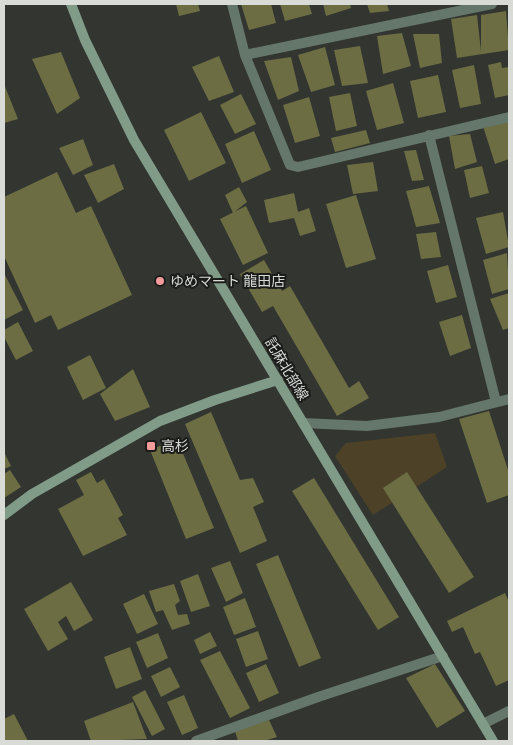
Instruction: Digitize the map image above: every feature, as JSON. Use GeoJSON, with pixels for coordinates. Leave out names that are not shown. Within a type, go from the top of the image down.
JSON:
{"type":"FeatureCollection","features":[{"type":"Feature","properties":{"kind":"main road","name":"託麻北部線"},"geometry":{"type":"LineString","coordinates":[[71,4],[85,40],[134,140],[493,741]]}},
{"type":"Feature","properties":{"kind":"main road"},"geometry":{"type":"LineString","coordinates":[[4,514],[32,494],[160,421],[215,400],[278,380]]}},
{"type":"Feature","properties":{"kind":"street"},"geometry":{"type":"LineString","coordinates":[[232,4],[245,54],[290,164],[298,167],[509,117]]}},
{"type":"Feature","properties":{"kind":"street"},"geometry":{"type":"LineString","coordinates":[[245,54],[492,4]]}},
{"type":"Feature","properties":{"kind":"street"},"geometry":{"type":"LineString","coordinates":[[429,135],[496,402]]}},
{"type":"Feature","properties":{"kind":"street"},"geometry":{"type":"LineString","coordinates":[[303,423],[366,426],[440,417],[509,399]]}},
{"type":"Feature","properties":{"kind":"street"},"geometry":{"type":"LineString","coordinates":[[196,741],[318,697],[443,656]]}},
{"type":"Feature","properties":{"kind":"street"},"geometry":{"type":"LineString","coordinates":[[483,724],[509,711]]}},
{"type":"Feature","properties":{"kind":"shaded area"},"geometry":{"type":"Polygon","coordinates":[[[435,433],[447,467],[373,515],[335,456],[346,443],[435,433]]]}},
{"type":"Feature","properties":{"kind":"building"},"geometry":{"type":"Polygon","coordinates":[[[176,4],[198,4],[200,11],[179,16],[176,4]]]}},
{"type":"Feature","properties":{"kind":"building"},"geometry":{"type":"Polygon","coordinates":[[[241,4],[271,4],[276,23],[249,30],[241,4]]]}},
{"type":"Feature","properties":{"kind":"building"},"geometry":{"type":"Polygon","coordinates":[[[280,4],[309,4],[312,14],[285,21],[280,4]]]}},
{"type":"Feature","properties":{"kind":"building"},"geometry":{"type":"Polygon","coordinates":[[[323,4],[350,4],[351,8],[326,16],[323,4]]]}},
{"type":"Feature","properties":{"kind":"building"},"geometry":{"type":"Polygon","coordinates":[[[367,4],[387,4],[389,11],[370,13],[367,4]]]}},
{"type":"Feature","properties":{"kind":"building"},"geometry":{"type":"Polygon","coordinates":[[[506,11],[509,50],[457,58],[451,19],[477,15],[481,51],[481,15],[506,11]]]}},
{"type":"Feature","properties":{"kind":"building"},"geometry":{"type":"Polygon","coordinates":[[[402,33],[411,66],[383,74],[377,36],[402,33]]]}},
{"type":"Feature","properties":{"kind":"building"},"geometry":{"type":"Polygon","coordinates":[[[413,34],[439,34],[442,63],[420,68],[413,34]]]}},
{"type":"Feature","properties":{"kind":"building"},"geometry":{"type":"Polygon","coordinates":[[[360,46],[368,83],[342,86],[334,50],[360,46]]]}},
{"type":"Feature","properties":{"kind":"building"},"geometry":{"type":"Polygon","coordinates":[[[325,47],[335,85],[311,92],[298,55],[325,47]]]}},
{"type":"Feature","properties":{"kind":"building"},"geometry":{"type":"Polygon","coordinates":[[[61,52],[80,98],[57,114],[32,59],[61,52]]]}},
{"type":"Feature","properties":{"kind":"building"},"geometry":{"type":"Polygon","coordinates":[[[219,56],[234,92],[209,101],[192,67],[219,56]]]}},
{"type":"Feature","properties":{"kind":"building"},"geometry":{"type":"Polygon","coordinates":[[[291,57],[299,91],[278,100],[264,61],[291,57]]]}},
{"type":"Feature","properties":{"kind":"building"},"geometry":{"type":"Polygon","coordinates":[[[501,62],[502,68],[509,67],[509,95],[495,98],[488,65],[501,62]]]}},
{"type":"Feature","properties":{"kind":"building"},"geometry":{"type":"Polygon","coordinates":[[[474,65],[481,104],[460,108],[452,70],[474,65]]]}},
{"type":"Feature","properties":{"kind":"building"},"geometry":{"type":"Polygon","coordinates":[[[438,75],[446,112],[418,118],[410,81],[438,75]]]}},
{"type":"Feature","properties":{"kind":"building"},"geometry":{"type":"Polygon","coordinates":[[[393,83],[404,123],[377,130],[366,91],[393,83]]]}},
{"type":"Feature","properties":{"kind":"building"},"geometry":{"type":"Polygon","coordinates":[[[4,84],[18,119],[4,123],[4,84]]]}},
{"type":"Feature","properties":{"kind":"building"},"geometry":{"type":"Polygon","coordinates":[[[350,93],[357,126],[336,131],[329,97],[350,93]]]}},
{"type":"Feature","properties":{"kind":"building"},"geometry":{"type":"Polygon","coordinates":[[[241,94],[256,124],[235,134],[220,105],[241,94]]]}},
{"type":"Feature","properties":{"kind":"building"},"geometry":{"type":"Polygon","coordinates":[[[309,97],[320,136],[295,143],[283,105],[309,97]]]}},
{"type":"Feature","properties":{"kind":"building"},"geometry":{"type":"Polygon","coordinates":[[[201,112],[226,163],[189,181],[164,130],[201,112]]]}},
{"type":"Feature","properties":{"kind":"building"},"geometry":{"type":"Polygon","coordinates":[[[509,117],[509,159],[495,164],[482,123],[509,117]]]}},
{"type":"Feature","properties":{"kind":"building"},"geometry":{"type":"Polygon","coordinates":[[[366,130],[370,143],[335,152],[331,138],[366,130]]]}},
{"type":"Feature","properties":{"kind":"building"},"geometry":{"type":"Polygon","coordinates":[[[254,131],[271,170],[242,183],[225,144],[254,131]]]}},
{"type":"Feature","properties":{"kind":"building"},"geometry":{"type":"Polygon","coordinates":[[[470,134],[477,162],[455,169],[449,136],[470,134]]]}},
{"type":"Feature","properties":{"kind":"building"},"geometry":{"type":"Polygon","coordinates":[[[83,139],[93,165],[73,175],[59,148],[83,139]]]}},
{"type":"Feature","properties":{"kind":"building"},"geometry":{"type":"Polygon","coordinates":[[[416,150],[424,180],[412,181],[404,151],[416,150]]]}},
{"type":"Feature","properties":{"kind":"building"},"geometry":{"type":"Polygon","coordinates":[[[373,162],[378,191],[353,194],[347,165],[373,162]]]}},
{"type":"Feature","properties":{"kind":"building"},"geometry":{"type":"Polygon","coordinates":[[[114,164],[124,189],[98,203],[84,175],[114,164]]]}},
{"type":"Feature","properties":{"kind":"building"},"geometry":{"type":"Polygon","coordinates":[[[482,166],[489,193],[470,198],[464,170],[482,166]]]}},
{"type":"Feature","properties":{"kind":"building"},"geometry":{"type":"Polygon","coordinates":[[[57,172],[76,213],[91,206],[132,295],[58,330],[51,315],[35,323],[4,256],[4,197],[57,172]]]}},
{"type":"Feature","properties":{"kind":"building"},"geometry":{"type":"Polygon","coordinates":[[[429,186],[440,223],[416,227],[406,191],[429,186]]]}},
{"type":"Feature","properties":{"kind":"building"},"geometry":{"type":"Polygon","coordinates":[[[239,187],[247,202],[233,213],[225,195],[239,187]]]}},
{"type":"Feature","properties":{"kind":"building"},"geometry":{"type":"Polygon","coordinates":[[[294,193],[298,212],[309,208],[316,231],[300,236],[294,218],[269,223],[264,200],[294,193]]]}},
{"type":"Feature","properties":{"kind":"building"},"geometry":{"type":"Polygon","coordinates":[[[356,195],[376,259],[346,268],[326,204],[356,195]]]}},
{"type":"Feature","properties":{"kind":"building"},"geometry":{"type":"Polygon","coordinates":[[[246,206],[268,253],[243,265],[220,219],[246,206]]]}},
{"type":"Feature","properties":{"kind":"building"},"geometry":{"type":"Polygon","coordinates":[[[503,212],[509,247],[486,254],[476,218],[503,212]]]}},
{"type":"Feature","properties":{"kind":"building"},"geometry":{"type":"Polygon","coordinates":[[[436,232],[441,257],[421,259],[416,234],[436,232]]]}},
{"type":"Feature","properties":{"kind":"building"},"geometry":{"type":"Polygon","coordinates":[[[507,253],[509,289],[492,294],[483,260],[507,253]]]}},
{"type":"Feature","properties":{"kind":"building"},"geometry":{"type":"Polygon","coordinates":[[[264,260],[282,291],[290,286],[349,388],[359,381],[369,398],[337,416],[273,306],[262,312],[240,274],[264,260]]]}},
{"type":"Feature","properties":{"kind":"building"},"geometry":{"type":"Polygon","coordinates":[[[448,265],[457,297],[436,303],[427,271],[448,265]]]}},
{"type":"Feature","properties":{"kind":"building"},"geometry":{"type":"Polygon","coordinates":[[[4,273],[23,310],[4,320],[4,273]]]}},
{"type":"Feature","properties":{"kind":"building"},"geometry":{"type":"Polygon","coordinates":[[[509,293],[509,328],[503,330],[490,299],[509,293]]]}},
{"type":"Feature","properties":{"kind":"building"},"geometry":{"type":"Polygon","coordinates":[[[462,315],[471,348],[450,356],[439,322],[462,315]]]}},
{"type":"Feature","properties":{"kind":"building"},"geometry":{"type":"Polygon","coordinates":[[[18,322],[33,351],[16,360],[4,337],[4,330],[18,322]]]}},
{"type":"Feature","properties":{"kind":"building"},"geometry":{"type":"Polygon","coordinates":[[[90,355],[106,388],[83,400],[67,367],[90,355]]]}},
{"type":"Feature","properties":{"kind":"building"},"geometry":{"type":"Polygon","coordinates":[[[133,369],[150,407],[115,421],[100,394],[133,369]]]}},
{"type":"Feature","properties":{"kind":"building"},"geometry":{"type":"Polygon","coordinates":[[[489,411],[509,473],[509,495],[487,503],[459,419],[489,411]]]}},
{"type":"Feature","properties":{"kind":"building"},"geometry":{"type":"Polygon","coordinates":[[[211,412],[240,480],[253,478],[264,502],[253,507],[267,541],[240,553],[185,424],[211,412]]]}},
{"type":"Feature","properties":{"kind":"building"},"geometry":{"type":"Polygon","coordinates":[[[177,439],[214,528],[186,539],[150,450],[177,439]]]}},
{"type":"Feature","properties":{"kind":"building"},"geometry":{"type":"Polygon","coordinates":[[[4,452],[11,466],[4,469],[4,452]]]}},
{"type":"Feature","properties":{"kind":"building"},"geometry":{"type":"Polygon","coordinates":[[[10,470],[21,487],[4,498],[4,474],[10,470]]]}},
{"type":"Feature","properties":{"kind":"building"},"geometry":{"type":"Polygon","coordinates":[[[91,472],[97,483],[104,479],[123,515],[118,518],[127,535],[83,556],[58,509],[84,495],[76,480],[91,472]]]}},
{"type":"Feature","properties":{"kind":"building"},"geometry":{"type":"Polygon","coordinates":[[[407,472],[474,577],[449,593],[383,488],[407,472]]]}},
{"type":"Feature","properties":{"kind":"building"},"geometry":{"type":"Polygon","coordinates":[[[314,478],[399,617],[378,630],[292,491],[314,478]]]}},
{"type":"Feature","properties":{"kind":"building"},"geometry":{"type":"Polygon","coordinates":[[[278,555],[321,658],[299,667],[256,564],[278,555]]]}},
{"type":"Feature","properties":{"kind":"building"},"geometry":{"type":"Polygon","coordinates":[[[230,561],[243,593],[226,602],[211,568],[230,561]]]}},
{"type":"Feature","properties":{"kind":"building"},"geometry":{"type":"Polygon","coordinates":[[[198,574],[210,606],[191,612],[180,581],[198,574]]]}},
{"type":"Feature","properties":{"kind":"building"},"geometry":{"type":"Polygon","coordinates":[[[71,582],[93,620],[74,631],[66,616],[58,622],[68,639],[48,651],[24,609],[71,582]]]}},
{"type":"Feature","properties":{"kind":"building"},"geometry":{"type":"Polygon","coordinates":[[[174,584],[180,601],[175,605],[178,615],[187,614],[190,624],[172,630],[163,610],[156,612],[149,591],[174,584]]]}},
{"type":"Feature","properties":{"kind":"building"},"geometry":{"type":"Polygon","coordinates":[[[505,593],[509,602],[509,680],[496,686],[480,652],[475,654],[463,627],[452,632],[447,621],[505,593]]]}},
{"type":"Feature","properties":{"kind":"building"},"geometry":{"type":"Polygon","coordinates":[[[144,594],[158,624],[137,634],[123,604],[144,594]]]}},
{"type":"Feature","properties":{"kind":"building"},"geometry":{"type":"Polygon","coordinates":[[[245,598],[256,627],[234,635],[223,607],[245,598]]]}},
{"type":"Feature","properties":{"kind":"building"},"geometry":{"type":"Polygon","coordinates":[[[258,631],[268,659],[246,667],[236,639],[258,631]]]}},
{"type":"Feature","properties":{"kind":"building"},"geometry":{"type":"Polygon","coordinates":[[[210,632],[217,646],[200,654],[194,640],[210,632]]]}},
{"type":"Feature","properties":{"kind":"building"},"geometry":{"type":"Polygon","coordinates":[[[158,633],[168,658],[147,668],[136,642],[158,633]]]}},
{"type":"Feature","properties":{"kind":"building"},"geometry":{"type":"Polygon","coordinates":[[[130,647],[142,679],[116,689],[104,657],[130,647]]]}},
{"type":"Feature","properties":{"kind":"building"},"geometry":{"type":"Polygon","coordinates":[[[220,651],[250,708],[230,718],[200,660],[220,651]]]}},
{"type":"Feature","properties":{"kind":"building"},"geometry":{"type":"Polygon","coordinates":[[[266,664],[279,693],[259,702],[246,673],[266,664]]]}},
{"type":"Feature","properties":{"kind":"building"},"geometry":{"type":"Polygon","coordinates":[[[435,664],[465,711],[437,728],[406,678],[435,664]]]}},
{"type":"Feature","properties":{"kind":"building"},"geometry":{"type":"Polygon","coordinates":[[[170,667],[180,687],[161,697],[151,676],[170,667]]]}},
{"type":"Feature","properties":{"kind":"building"},"geometry":{"type":"Polygon","coordinates":[[[145,690],[165,729],[152,736],[132,697],[145,690]]]}},
{"type":"Feature","properties":{"kind":"building"},"geometry":{"type":"Polygon","coordinates":[[[184,695],[198,728],[182,735],[167,702],[184,695]]]}},
{"type":"Feature","properties":{"kind":"building"},"geometry":{"type":"Polygon","coordinates":[[[133,702],[147,739],[91,741],[84,721],[133,702]]]}},
{"type":"Feature","properties":{"kind":"building"},"geometry":{"type":"Polygon","coordinates":[[[14,714],[28,741],[4,741],[4,719],[14,714]]]}},
{"type":"Feature","properties":{"kind":"building"},"geometry":{"type":"Polygon","coordinates":[[[269,720],[277,737],[264,741],[238,741],[235,731],[269,720]]]}},
{"type":"Feature","properties":{"kind":"place","name":"ゆめマート 龍田店"},"geometry":{"type":"Point","coordinates":[160,281]}},
{"type":"Feature","properties":{"kind":"place","name":"高杉"},"geometry":{"type":"Point","coordinates":[151,446]}}]}
